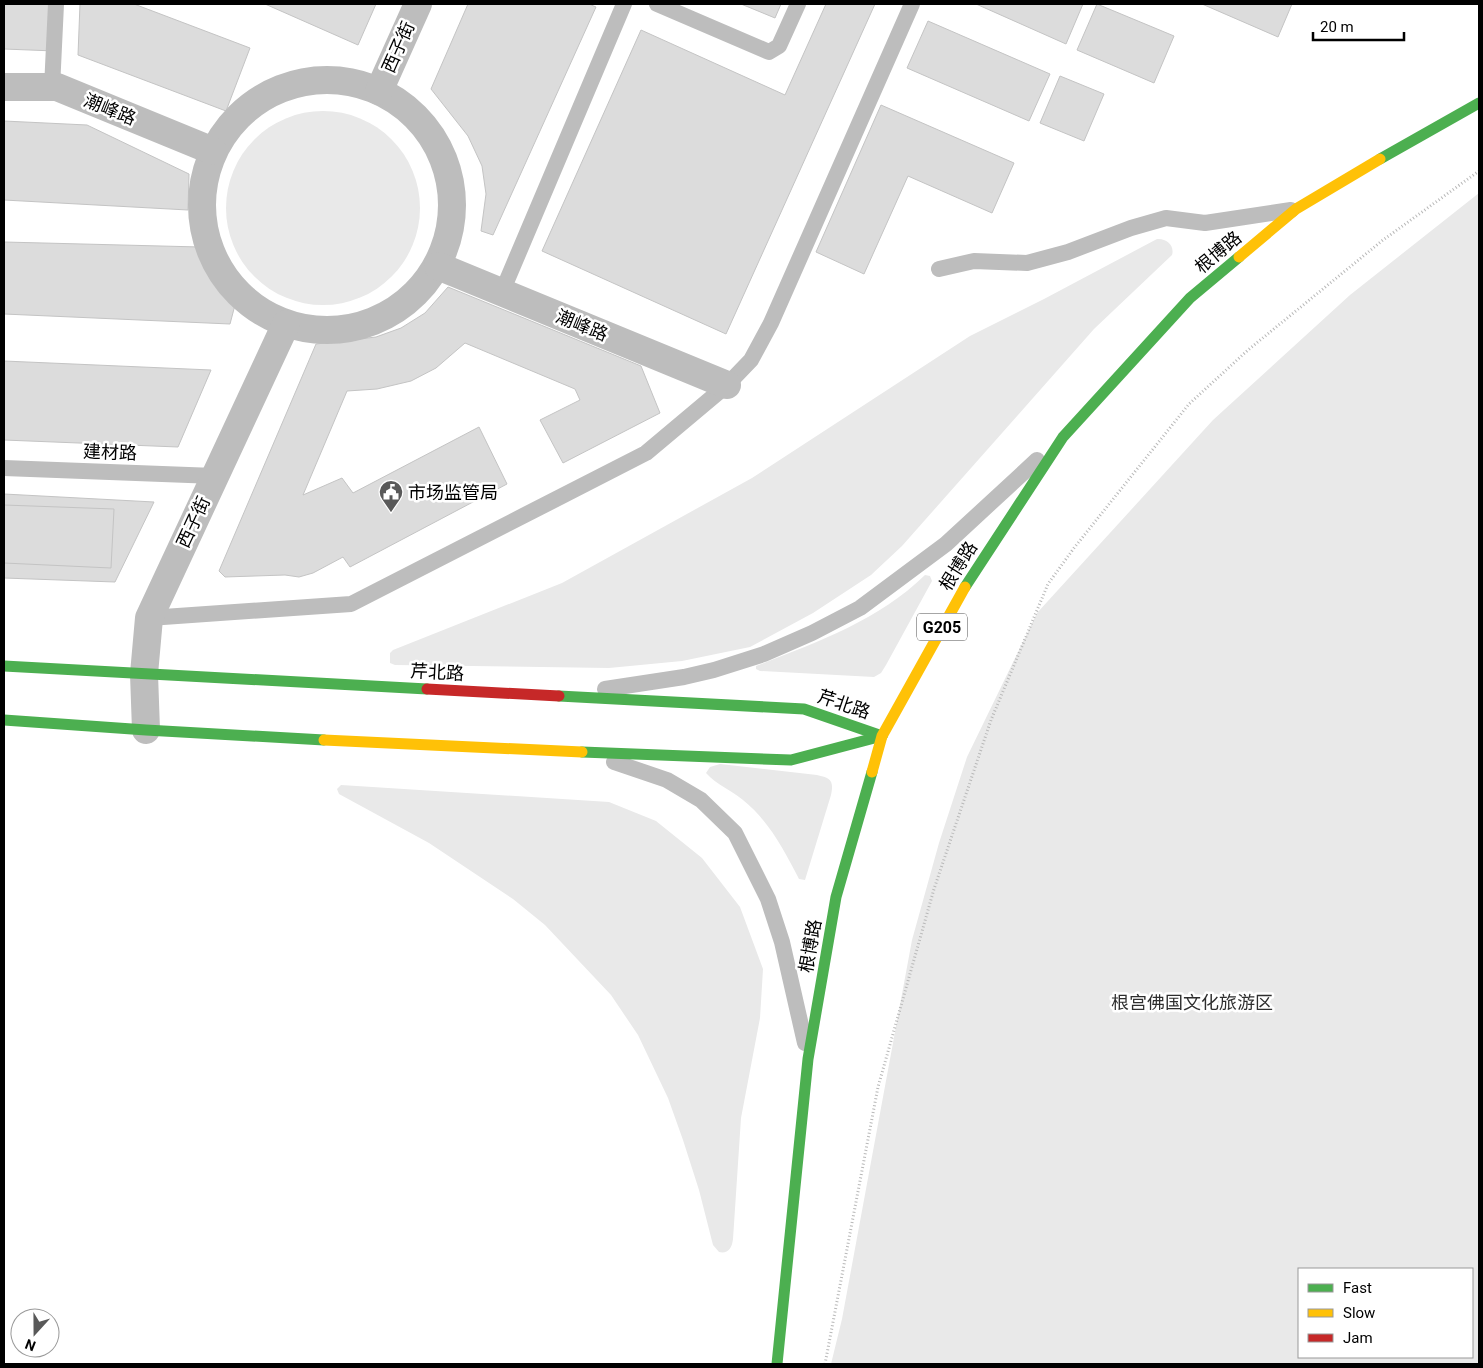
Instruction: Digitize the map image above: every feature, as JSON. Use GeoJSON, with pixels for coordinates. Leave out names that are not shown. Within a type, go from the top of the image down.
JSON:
{"type":"FeatureCollection","features":[{"type":"Feature","properties":{"kind":"main road","name":"根博路"},"geometry":{"type":"LineString","coordinates":[[776,1364],[808,1059],[836,897],[882,736],[965,586],[1063,437],[1190,298],[1296,209],[1392,150],[1479,103]]}},
{"type":"Feature","properties":{"kind":"main road","name":"芹北路"},"geometry":{"type":"LineString","coordinates":[[4,666],[804,709],[882,736]]}},
{"type":"Feature","properties":{"kind":"main road","name":"芹北路"},"geometry":{"type":"LineString","coordinates":[[4,720],[146,730],[520,750],[791,760],[882,736]]}},
{"type":"Feature","properties":{"kind":"street","name":"西子街"},"geometry":{"type":"LineString","coordinates":[[379,91],[418,4]]}},
{"type":"Feature","properties":{"kind":"street"},"geometry":{"type":"LineString","coordinates":[[341,80],[379,91],[413,114],[438,147],[451,186],[451,227],[438,266],[417,294],[389,315],[364,325],[356,328],[321,331],[286,324],[249,304],[220,272],[204,234],[201,192],[213,151],[235,119],[265,95],[302,82],[341,80]]}},
{"type":"Feature","properties":{"kind":"street","name":"潮峰路"},"geometry":{"type":"LineString","coordinates":[[4,87],[56,88],[213,151]]}},
{"type":"Feature","properties":{"kind":"street","name":"潮峰路"},"geometry":{"type":"LineString","coordinates":[[438,266],[727,385]]}},
{"type":"Feature","properties":{"kind":"street","name":"西子街"},"geometry":{"type":"LineString","coordinates":[[146,730],[144,674],[148,618],[286,324]]}},
{"type":"Feature","properties":{"kind":"lane"},"geometry":{"type":"LineString","coordinates":[[52,88],[56,4]]}},
{"type":"Feature","properties":{"kind":"lane"},"geometry":{"type":"LineString","coordinates":[[502,292],[624,4]]}},
{"type":"Feature","properties":{"kind":"lane"},"geometry":{"type":"LineString","coordinates":[[657,4],[769,52],[779,46],[798,4]]}},
{"type":"Feature","properties":{"kind":"lane"},"geometry":{"type":"LineString","coordinates":[[148,618],[351,604],[646,453],[727,385],[751,360],[771,324],[912,4]]}},
{"type":"Feature","properties":{"kind":"lane"},"geometry":{"type":"LineString","coordinates":[[939,269],[974,261],[1027,263],[1068,252],[1131,228],[1166,218],[1205,223],[1296,209]]}},
{"type":"Feature","properties":{"kind":"lane"},"geometry":{"type":"LineString","coordinates":[[560,696],[706,672],[764,654],[812,633],[860,608],[946,544],[1063,437]]}},
{"type":"Feature","properties":{"kind":"lane","name":"建材路"},"geometry":{"type":"LineString","coordinates":[[4,468],[215,476]]}},
{"type":"Feature","properties":{"kind":"lane"},"geometry":{"type":"LineString","coordinates":[[520,750],[618,762],[667,780],[701,800],[735,833],[768,899],[782,942],[808,1059]]}},
{"type":"Feature","properties":{"kind":"path"},"geometry":{"type":"LineString","coordinates":[[825,1364],[878,1087],[934,889],[991,720],[1048,584],[1079,540],[1189,404],[1248,350],[1383,240],[1479,171]]}},
{"type":"Feature","properties":{"kind":"green space"},"geometry":{"type":"Polygon","coordinates":[[[313,111],[333,111],[369,122],[392,139],[404,154],[413,171],[420,198],[420,218],[413,245],[404,262],[392,277],[377,289],[360,298],[333,305],[313,305],[277,294],[261,283],[248,270],[237,254],[230,236],[226,218],[226,198],[237,162],[248,146],[261,133],[277,122],[295,115],[313,111]]]}},
{"type":"Feature","properties":{"kind":"green space","name":"根宫佛国文化旅游区"},"geometry":{"type":"Polygon","coordinates":[[[1479,193],[1479,1364],[831,1364],[842,1319],[912,940],[939,843],[967,757],[1037,613],[1213,420],[1350,295],[1479,193]]]}},
{"type":"Feature","properties":{"kind":"green space"},"geometry":{"type":"Polygon","coordinates":[[[1157,239],[1164,240],[1171,245],[1172,255],[1094,329],[902,546],[871,575],[813,613],[750,647],[682,661],[609,668],[395,665],[390,663],[390,653],[393,650],[562,583],[752,478],[970,336],[1157,239]]]}},
{"type":"Feature","properties":{"kind":"green space"},"geometry":{"type":"Polygon","coordinates":[[[925,575],[930,576],[932,581],[886,665],[881,673],[874,677],[760,671],[756,669],[756,666],[823,639],[866,618],[907,591],[925,575]]]}},
{"type":"Feature","properties":{"kind":"green space"},"geometry":{"type":"Polygon","coordinates":[[[720,764],[817,775],[826,777],[832,783],[831,795],[805,880],[799,879],[782,847],[761,817],[743,800],[706,773],[710,767],[720,764]]]}},
{"type":"Feature","properties":{"kind":"green space"},"geometry":{"type":"Polygon","coordinates":[[[341,785],[609,802],[656,821],[702,858],[740,907],[763,969],[760,1018],[741,1118],[733,1239],[729,1250],[719,1252],[713,1245],[699,1190],[668,1098],[638,1035],[611,995],[545,925],[513,899],[429,843],[339,794],[337,789],[341,785]]]}},
{"type":"Feature","properties":{"kind":"building"},"geometry":{"type":"Polygon","coordinates":[[[4,4],[56,4],[55,51],[4,49],[4,4]]]}},
{"type":"Feature","properties":{"kind":"building"},"geometry":{"type":"Polygon","coordinates":[[[80,4],[134,4],[250,48],[226,111],[78,55],[80,4]]]}},
{"type":"Feature","properties":{"kind":"building"},"geometry":{"type":"Polygon","coordinates":[[[265,4],[376,4],[358,45],[265,4]]]}},
{"type":"Feature","properties":{"kind":"building"},"geometry":{"type":"Polygon","coordinates":[[[468,4],[589,4],[596,7],[493,235],[481,231],[486,194],[482,166],[468,136],[431,89],[468,4]]]}},
{"type":"Feature","properties":{"kind":"building"},"geometry":{"type":"Polygon","coordinates":[[[741,4],[781,4],[775,18],[741,4]]]}},
{"type":"Feature","properties":{"kind":"building"},"geometry":{"type":"Polygon","coordinates":[[[826,4],[875,4],[726,334],[542,251],[641,30],[785,95],[826,4]]]}},
{"type":"Feature","properties":{"kind":"building"},"geometry":{"type":"Polygon","coordinates":[[[976,4],[1083,4],[1066,44],[976,4]]]}},
{"type":"Feature","properties":{"kind":"building"},"geometry":{"type":"Polygon","coordinates":[[[1097,4],[1174,36],[1154,83],[1077,50],[1097,4]]]}},
{"type":"Feature","properties":{"kind":"building"},"geometry":{"type":"Polygon","coordinates":[[[1202,4],[1292,4],[1278,37],[1202,4]]]}},
{"type":"Feature","properties":{"kind":"building"},"geometry":{"type":"Polygon","coordinates":[[[928,21],[1050,74],[1029,121],[907,68],[928,21]]]}},
{"type":"Feature","properties":{"kind":"building"},"geometry":{"type":"Polygon","coordinates":[[[1060,76],[1104,94],[1084,141],[1040,123],[1060,76]]]}},
{"type":"Feature","properties":{"kind":"building"},"geometry":{"type":"Polygon","coordinates":[[[881,105],[1014,163],[992,213],[908,176],[864,274],[816,252],[881,105]]]}},
{"type":"Feature","properties":{"kind":"building"},"geometry":{"type":"Polygon","coordinates":[[[4,121],[87,125],[189,174],[188,210],[4,200],[4,121]]]}},
{"type":"Feature","properties":{"kind":"building"},"geometry":{"type":"Polygon","coordinates":[[[4,242],[200,247],[211,277],[235,305],[230,324],[4,314],[4,242]]]}},
{"type":"Feature","properties":{"kind":"building"},"geometry":{"type":"Polygon","coordinates":[[[448,287],[641,366],[660,413],[563,463],[540,420],[580,400],[575,389],[465,343],[436,368],[411,381],[377,389],[347,391],[303,495],[342,478],[353,493],[479,427],[507,484],[350,567],[343,557],[313,573],[299,577],[285,575],[225,577],[219,571],[316,344],[376,337],[401,328],[425,313],[448,287]]]}},
{"type":"Feature","properties":{"kind":"building"},"geometry":{"type":"Polygon","coordinates":[[[4,361],[211,370],[178,447],[4,440],[4,361]]]}},
{"type":"Feature","properties":{"kind":"building"},"geometry":{"type":"Polygon","coordinates":[[[4,494],[154,502],[115,582],[4,578],[4,494]]]}},
{"type":"Feature","properties":{"kind":"building"},"geometry":{"type":"Polygon","coordinates":[[[4,505],[114,509],[111,568],[4,563],[4,505]]]}},
{"type":"Feature","properties":{"kind":"traffic: fast"},"geometry":{"type":"LineString","coordinates":[[1380,159],[1479,103]]}},
{"type":"Feature","properties":{"kind":"traffic: fast"},"geometry":{"type":"LineString","coordinates":[[965,587],[1063,437],[1190,298],[1239,257]]}},
{"type":"Feature","properties":{"kind":"traffic: fast"},"geometry":{"type":"LineString","coordinates":[[4,666],[427,689]]}},
{"type":"Feature","properties":{"kind":"traffic: fast"},"geometry":{"type":"LineString","coordinates":[[559,696],[804,709],[882,736]]}},
{"type":"Feature","properties":{"kind":"traffic: fast"},"geometry":{"type":"LineString","coordinates":[[4,720],[324,740]]}},
{"type":"Feature","properties":{"kind":"traffic: fast"},"geometry":{"type":"LineString","coordinates":[[582,752],[791,760],[882,736]]}},
{"type":"Feature","properties":{"kind":"traffic: fast"},"geometry":{"type":"LineString","coordinates":[[777,1364],[808,1059],[836,897],[872,772]]}},
{"type":"Feature","properties":{"kind":"traffic: slow"},"geometry":{"type":"LineString","coordinates":[[1239,257],[1296,209],[1380,159]]}},
{"type":"Feature","properties":{"kind":"traffic: slow"},"geometry":{"type":"LineString","coordinates":[[872,772],[882,736],[965,587]]}},
{"type":"Feature","properties":{"kind":"traffic: slow"},"geometry":{"type":"LineString","coordinates":[[324,740],[582,752]]}},
{"type":"Feature","properties":{"kind":"traffic: jam"},"geometry":{"type":"LineString","coordinates":[[427,689],[559,696]]}},
{"type":"Feature","properties":{"kind":"place","name":"市场监管局"},"geometry":{"type":"Point","coordinates":[391,513]}}]}
